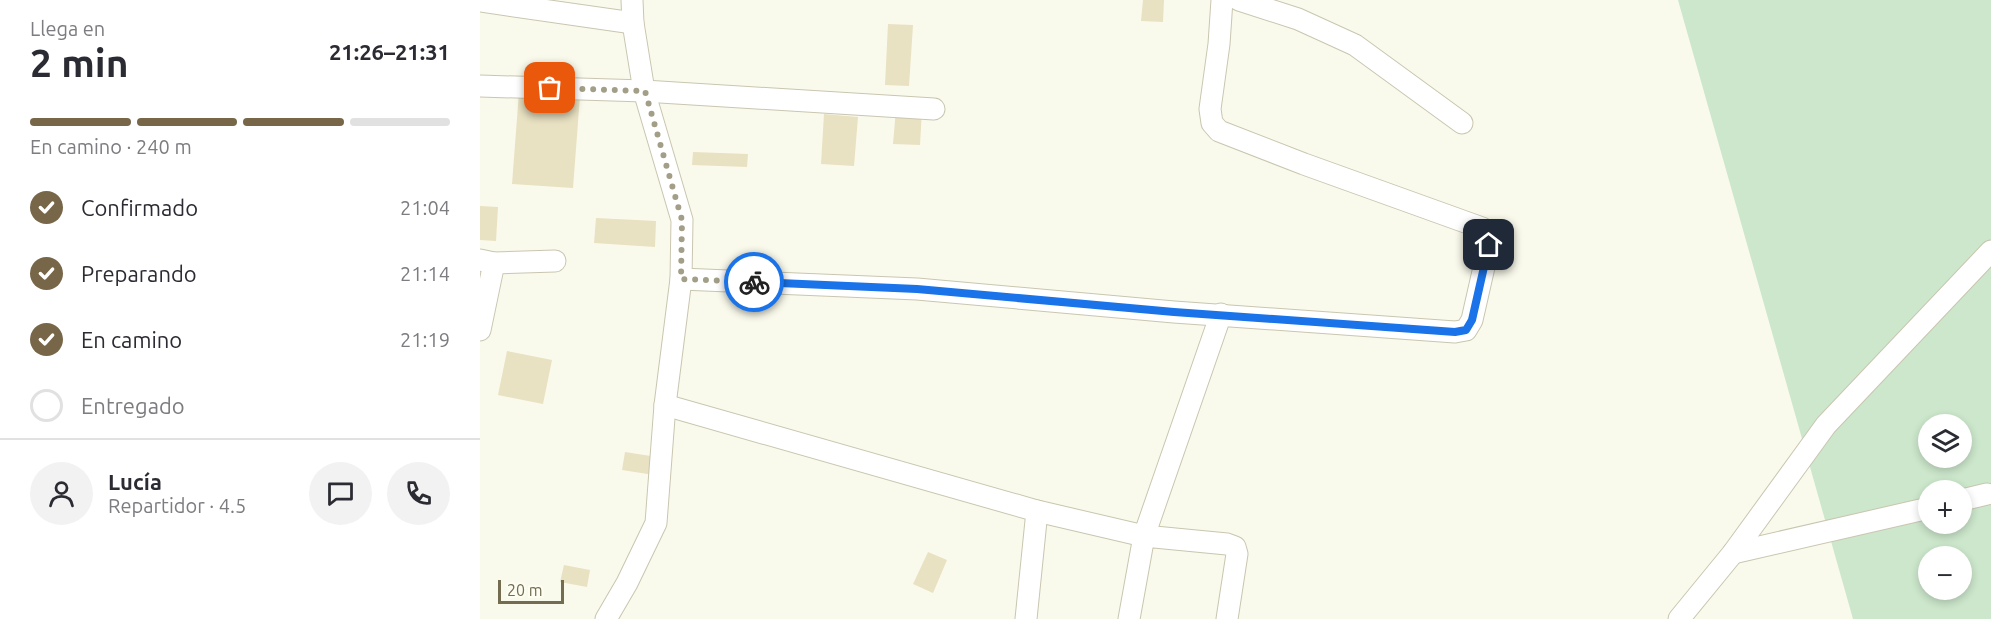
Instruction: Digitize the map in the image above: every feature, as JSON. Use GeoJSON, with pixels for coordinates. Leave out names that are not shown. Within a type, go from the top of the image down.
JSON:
{"type":"FeatureCollection","features":[{"type":"Feature","properties":{"kind":"street"},"geometry":{"type":"LineString","coordinates":[[606,619],[627,583],[656,523],[665,405],[681,279],[682,220],[645,91],[633,23],[632,0]]}},
{"type":"Feature","properties":{"kind":"street"},"geometry":{"type":"LineString","coordinates":[[681,279],[917,289],[1174,312],[1455,332],[1466,330],[1472,320],[1489,245],[1489,235],[1482,228],[1304,164],[1219,130],[1212,123],[1210,109],[1219,44],[1222,0]]}},
{"type":"Feature","properties":{"kind":"street"},"geometry":{"type":"LineString","coordinates":[[1239,0],[1298,19],[1355,45],[1462,123]]}},
{"type":"Feature","properties":{"kind":"street"},"geometry":{"type":"LineString","coordinates":[[480,1],[633,23]]}},
{"type":"Feature","properties":{"kind":"street"},"geometry":{"type":"LineString","coordinates":[[480,86],[645,91],[934,109]]}},
{"type":"Feature","properties":{"kind":"street"},"geometry":{"type":"LineString","coordinates":[[1679,619],[1733,553],[1826,425],[1991,252]]}},
{"type":"Feature","properties":{"kind":"street"},"geometry":{"type":"LineString","coordinates":[[480,330],[487,261],[555,261]]}},
{"type":"Feature","properties":{"kind":"street"},"geometry":{"type":"LineString","coordinates":[[1129,619],[1144,536],[1221,314]]}},
{"type":"Feature","properties":{"kind":"street"},"geometry":{"type":"LineString","coordinates":[[665,405],[1037,511],[1144,536],[1227,544],[1235,547],[1237,554],[1227,619]]}},
{"type":"Feature","properties":{"kind":"street"},"geometry":{"type":"LineString","coordinates":[[1972,498],[1987,494]]}},
{"type":"Feature","properties":{"kind":"street"},"geometry":{"type":"LineString","coordinates":[[1026,619],[1037,511]]}},
{"type":"Feature","properties":{"kind":"street"},"geometry":{"type":"LineString","coordinates":[[1733,553],[1918,511]]}},
{"type":"Feature","properties":{"kind":"green space"},"geometry":{"type":"Polygon","coordinates":[[[1678,0],[1991,0],[1991,619],[1853,619],[1678,0]]]}},
{"type":"Feature","properties":{"kind":"building"},"geometry":{"type":"Polygon","coordinates":[[[1143,0],[1164,0],[1163,22],[1141,21],[1143,0]]]}},
{"type":"Feature","properties":{"kind":"building"},"geometry":{"type":"Polygon","coordinates":[[[888,24],[913,25],[909,86],[885,85],[888,24]]]}},
{"type":"Feature","properties":{"kind":"building"},"geometry":{"type":"Polygon","coordinates":[[[519,92],[580,96],[573,188],[512,184],[519,92]]]}},
{"type":"Feature","properties":{"kind":"building"},"geometry":{"type":"Polygon","coordinates":[[[896,109],[922,110],[920,145],[893,144],[896,109]]]}},
{"type":"Feature","properties":{"kind":"building"},"geometry":{"type":"Polygon","coordinates":[[[824,114],[858,117],[854,166],[821,164],[824,114]]]}},
{"type":"Feature","properties":{"kind":"building"},"geometry":{"type":"Polygon","coordinates":[[[693,152],[748,154],[747,167],[692,165],[693,152]]]}},
{"type":"Feature","properties":{"kind":"building"},"geometry":{"type":"Polygon","coordinates":[[[480,206],[498,207],[496,241],[480,240],[480,206]]]}},
{"type":"Feature","properties":{"kind":"building"},"geometry":{"type":"Polygon","coordinates":[[[596,218],[656,221],[655,247],[594,243],[596,218]]]}},
{"type":"Feature","properties":{"kind":"building"},"geometry":{"type":"Polygon","coordinates":[[[507,351],[552,360],[543,404],[498,395],[507,351]]]}},
{"type":"Feature","properties":{"kind":"building"},"geometry":{"type":"Polygon","coordinates":[[[625,452],[657,457],[654,475],[622,470],[625,452]]]}},
{"type":"Feature","properties":{"kind":"building"},"geometry":{"type":"Polygon","coordinates":[[[928,552],[947,560],[933,593],[913,584],[928,552]]]}},
{"type":"Feature","properties":{"kind":"building"},"geometry":{"type":"Polygon","coordinates":[[[564,565],[590,570],[587,587],[560,582],[564,565]]]}},
{"type":"Feature","properties":{"kind":"way so far"},"geometry":{"type":"LineString","coordinates":[[550,88],[645,91],[682,220],[681,279],[754,282]]}},
{"type":"Feature","properties":{"kind":"route"},"geometry":{"type":"LineString","coordinates":[[754,282],[917,289],[1174,312],[1455,332],[1466,330],[1472,320],[1489,245]]}}]}
